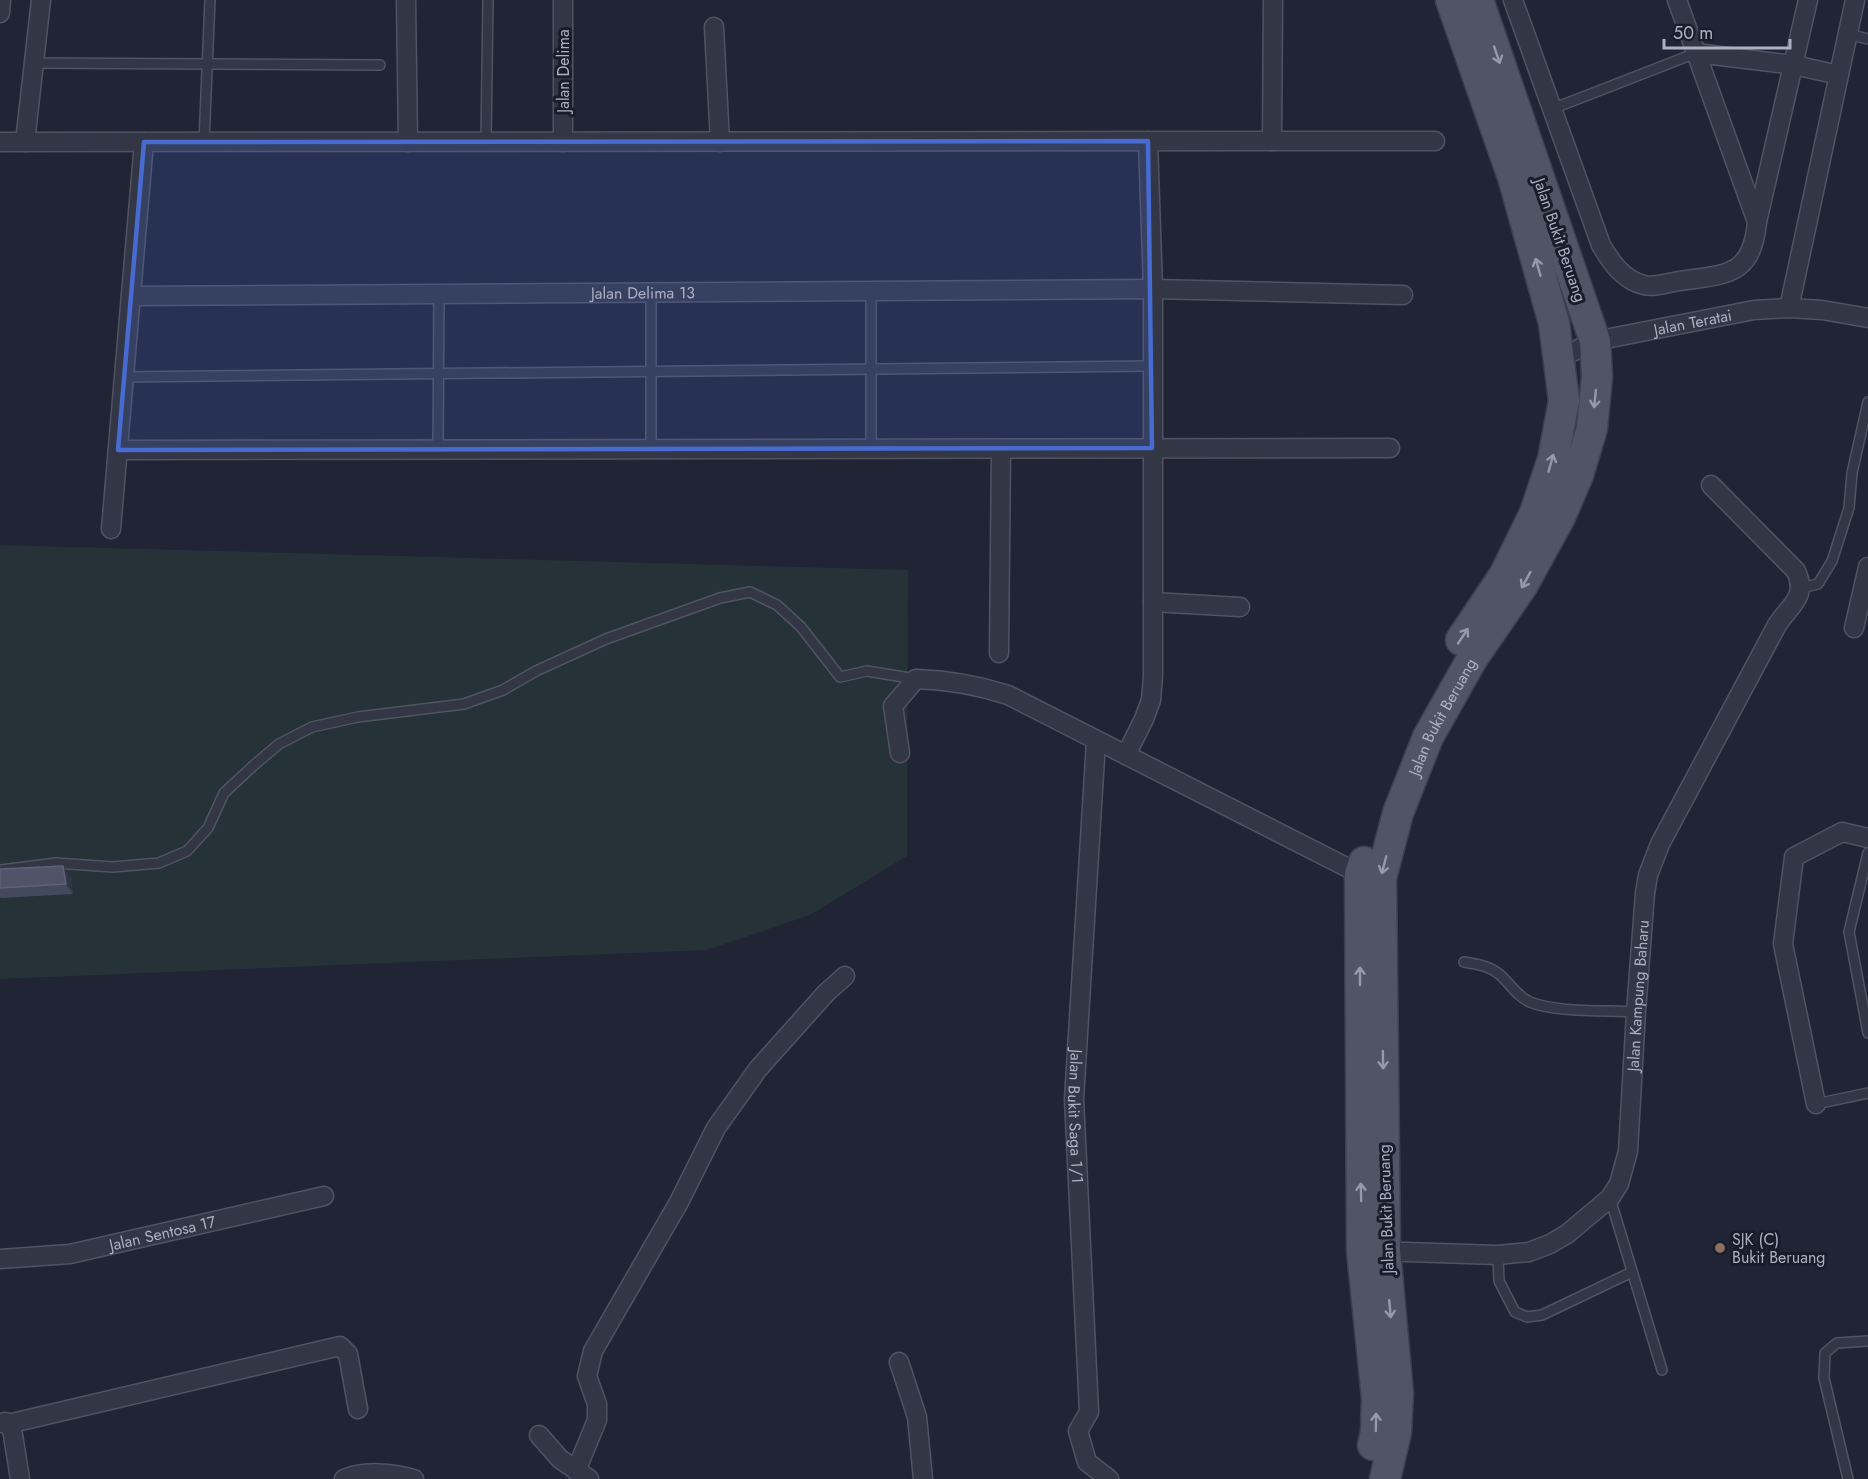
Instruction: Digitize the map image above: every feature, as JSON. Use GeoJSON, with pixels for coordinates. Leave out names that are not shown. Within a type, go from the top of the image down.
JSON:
{"type":"FeatureCollection","features":[{"type":"Feature","properties":{"kind":"main road","name":"Jalan Bukit Beruang"},"geometry":{"type":"LineString","coordinates":[[1365,1479],[1376,1432],[1377,1398],[1360,874],[1381,806],[1412,726],[1454,650],[1504,576],[1535,513],[1553,459],[1563,401],[1554,323],[1513,177],[1451,0]]}},
{"type":"Feature","properties":{"kind":"main road","name":"Jalan Bukit Beruang"},"geometry":{"type":"LineString","coordinates":[[1385,1479],[1396,1432],[1398,1394],[1373,1251],[1381,878],[1398,813],[1428,737],[1472,659],[1522,586],[1560,517],[1578,475],[1592,428],[1597,377],[1594,341],[1478,0]]}},
{"type":"Feature","properties":{"kind":"street"},"geometry":{"type":"LineString","coordinates":[[0,13],[2,0]]}},
{"type":"Feature","properties":{"kind":"street"},"geometry":{"type":"LineString","coordinates":[[25,142],[41,0]]}},
{"type":"Feature","properties":{"kind":"street"},"geometry":{"type":"LineString","coordinates":[[406,0],[408,142]]}},
{"type":"Feature","properties":{"kind":"street","name":"Jalan Delima"},"geometry":{"type":"LineString","coordinates":[[563,0],[563,142]]}},
{"type":"Feature","properties":{"kind":"street"},"geometry":{"type":"LineString","coordinates":[[1272,141],[1273,0]]}},
{"type":"Feature","properties":{"kind":"street"},"geometry":{"type":"LineString","coordinates":[[1513,0],[1601,245],[1611,263],[1628,277],[1645,286],[1728,273],[1746,261],[1755,244],[1757,222],[1808,0]]}},
{"type":"Feature","properties":{"kind":"street"},"geometry":{"type":"LineString","coordinates":[[1677,0],[1757,222]]}},
{"type":"Feature","properties":{"kind":"street"},"geometry":{"type":"LineString","coordinates":[[1789,308],[1855,0]]}},
{"type":"Feature","properties":{"kind":"street"},"geometry":{"type":"LineString","coordinates":[[714,27],[720,142]]}},
{"type":"Feature","properties":{"kind":"street"},"geometry":{"type":"LineString","coordinates":[[1696,53],[1794,65],[1839,75]]}},
{"type":"Feature","properties":{"kind":"street"},"geometry":{"type":"LineString","coordinates":[[1126,755],[1151,700],[1153,676],[1153,290],[1148,141]]}},
{"type":"Feature","properties":{"kind":"street"},"geometry":{"type":"LineString","coordinates":[[0,142],[1435,141]]}},
{"type":"Feature","properties":{"kind":"street"},"geometry":{"type":"LineString","coordinates":[[111,529],[144,142]]}},
{"type":"Feature","properties":{"kind":"street","name":"Jalan Delima 13"},"geometry":{"type":"LineString","coordinates":[[131,296],[1153,290],[1403,295]]}},
{"type":"Feature","properties":{"kind":"street","name":"Jalan Teratai"},"geometry":{"type":"LineString","coordinates":[[1594,341],[1754,310],[1789,308],[1822,310],[1868,318]]}},
{"type":"Feature","properties":{"kind":"street"},"geometry":{"type":"LineString","coordinates":[[1554,323],[1570,338],[1594,341]]}},
{"type":"Feature","properties":{"kind":"street"},"geometry":{"type":"LineString","coordinates":[[1561,369],[1568,354],[1594,341]]}},
{"type":"Feature","properties":{"kind":"street"},"geometry":{"type":"LineString","coordinates":[[118,450],[1390,448]]}},
{"type":"Feature","properties":{"kind":"street"},"geometry":{"type":"LineString","coordinates":[[999,653],[1001,449]]}},
{"type":"Feature","properties":{"kind":"street"},"geometry":{"type":"LineString","coordinates":[[1711,485],[1796,571],[1801,588]]}},
{"type":"Feature","properties":{"kind":"street"},"geometry":{"type":"LineString","coordinates":[[1854,628],[1868,567]]}},
{"type":"Feature","properties":{"kind":"street","name":"Jalan Kampung Baharu"},"geometry":{"type":"LineString","coordinates":[[1373,1251],[1498,1255],[1529,1252],[1567,1234],[1610,1198],[1619,1184],[1629,1151],[1645,893],[1653,858],[1777,625],[1798,599],[1801,588]]}},
{"type":"Feature","properties":{"kind":"street"},"geometry":{"type":"LineString","coordinates":[[1153,602],[1240,608]]}},
{"type":"Feature","properties":{"kind":"street"},"geometry":{"type":"LineString","coordinates":[[900,753],[893,706],[916,679],[977,685],[1008,695],[1360,874]]}},
{"type":"Feature","properties":{"kind":"street","name":"Jalan Bukit Saga 1/1"},"geometry":{"type":"LineString","coordinates":[[1096,741],[1074,1099],[1089,1412],[1078,1431],[1087,1462],[1109,1479]]}},
{"type":"Feature","properties":{"kind":"street"},"geometry":{"type":"LineString","coordinates":[[1816,1104],[1783,944],[1794,857],[1842,832],[1868,838]]}},
{"type":"Feature","properties":{"kind":"street"},"geometry":{"type":"LineString","coordinates":[[539,1435],[560,1459],[582,1475],[597,1420],[597,1404],[587,1376],[593,1352],[679,1202],[716,1128],[758,1069],[826,993],[845,976]]}},
{"type":"Feature","properties":{"kind":"street","name":"Jalan Sentosa 17"},"geometry":{"type":"LineString","coordinates":[[0,1259],[70,1254],[324,1196]]}},
{"type":"Feature","properties":{"kind":"street"},"geometry":{"type":"LineString","coordinates":[[4,1423],[340,1346],[348,1354],[358,1409]]}},
{"type":"Feature","properties":{"kind":"street"},"geometry":{"type":"LineString","coordinates":[[898,1362],[917,1417],[923,1479]]}},
{"type":"Feature","properties":{"kind":"street"},"geometry":{"type":"LineString","coordinates":[[4,1423],[12,1429],[20,1479]]}},
{"type":"Feature","properties":{"kind":"street"},"geometry":{"type":"LineString","coordinates":[[344,1479],[355,1474],[400,1475],[414,1479]]}},
{"type":"Feature","properties":{"kind":"lane"},"geometry":{"type":"LineString","coordinates":[[204,142],[210,0]]}},
{"type":"Feature","properties":{"kind":"lane"},"geometry":{"type":"LineString","coordinates":[[486,142],[488,0]]}},
{"type":"Feature","properties":{"kind":"lane"},"geometry":{"type":"LineString","coordinates":[[1847,34],[1868,39]]}},
{"type":"Feature","properties":{"kind":"lane"},"geometry":{"type":"LineString","coordinates":[[1552,109],[1696,53]]}},
{"type":"Feature","properties":{"kind":"lane"},"geometry":{"type":"LineString","coordinates":[[34,63],[380,65]]}},
{"type":"Feature","properties":{"kind":"lane"},"geometry":{"type":"LineString","coordinates":[[871,291],[871,449]]}},
{"type":"Feature","properties":{"kind":"lane"},"geometry":{"type":"LineString","coordinates":[[651,293],[651,449]]}},
{"type":"Feature","properties":{"kind":"lane"},"geometry":{"type":"LineString","coordinates":[[438,450],[439,294]]}},
{"type":"Feature","properties":{"kind":"lane"},"geometry":{"type":"LineString","coordinates":[[124,377],[1152,366]]}},
{"type":"Feature","properties":{"kind":"lane"},"geometry":{"type":"LineString","coordinates":[[1801,588],[1818,584],[1832,561],[1849,508],[1852,473],[1868,402]]}},
{"type":"Feature","properties":{"kind":"lane"},"geometry":{"type":"LineString","coordinates":[[0,870],[56,862],[113,867],[159,863],[187,851],[208,828],[224,793],[253,766],[279,744],[312,728],[358,717],[464,704],[503,690],[536,671],[606,639],[720,598],[750,592],[777,605],[801,627],[840,677],[867,671],[916,679]]}},
{"type":"Feature","properties":{"kind":"lane"},"geometry":{"type":"LineString","coordinates":[[1868,853],[1849,932],[1868,1033]]}},
{"type":"Feature","properties":{"kind":"lane"},"geometry":{"type":"LineString","coordinates":[[1464,962],[1482,965],[1498,974],[1517,994],[1529,1001],[1548,1007],[1636,1011]]}},
{"type":"Feature","properties":{"kind":"lane"},"geometry":{"type":"LineString","coordinates":[[1816,1104],[1868,1093]]}},
{"type":"Feature","properties":{"kind":"lane"},"geometry":{"type":"LineString","coordinates":[[1610,1198],[1662,1370]]}},
{"type":"Feature","properties":{"kind":"lane"},"geometry":{"type":"LineString","coordinates":[[1498,1255],[1499,1281],[1515,1312],[1527,1317],[1542,1316],[1632,1272]]}},
{"type":"Feature","properties":{"kind":"lane"},"geometry":{"type":"LineString","coordinates":[[1848,1479],[1824,1377],[1825,1353],[1837,1343],[1868,1341]]}},
{"type":"Feature","properties":{"kind":"highlighted area"},"geometry":{"type":"Polygon","coordinates":[[[1148,141],[1152,448],[118,450],[144,142],[1148,141]]]}},
{"type":"Feature","properties":{"kind":"shaded area"},"geometry":{"type":"Polygon","coordinates":[[[0,545],[908,570],[907,856],[810,915],[707,950],[0,979],[0,545]]]}},
{"type":"Feature","properties":{"kind":"building"},"geometry":{"type":"Polygon","coordinates":[[[63,866],[66,884],[0,888],[0,869],[63,866]]]}},
{"type":"Feature","properties":{"kind":"place","name":"SJK (C) Bukit Beruang"},"geometry":{"type":"Point","coordinates":[1720,1248]}}]}
